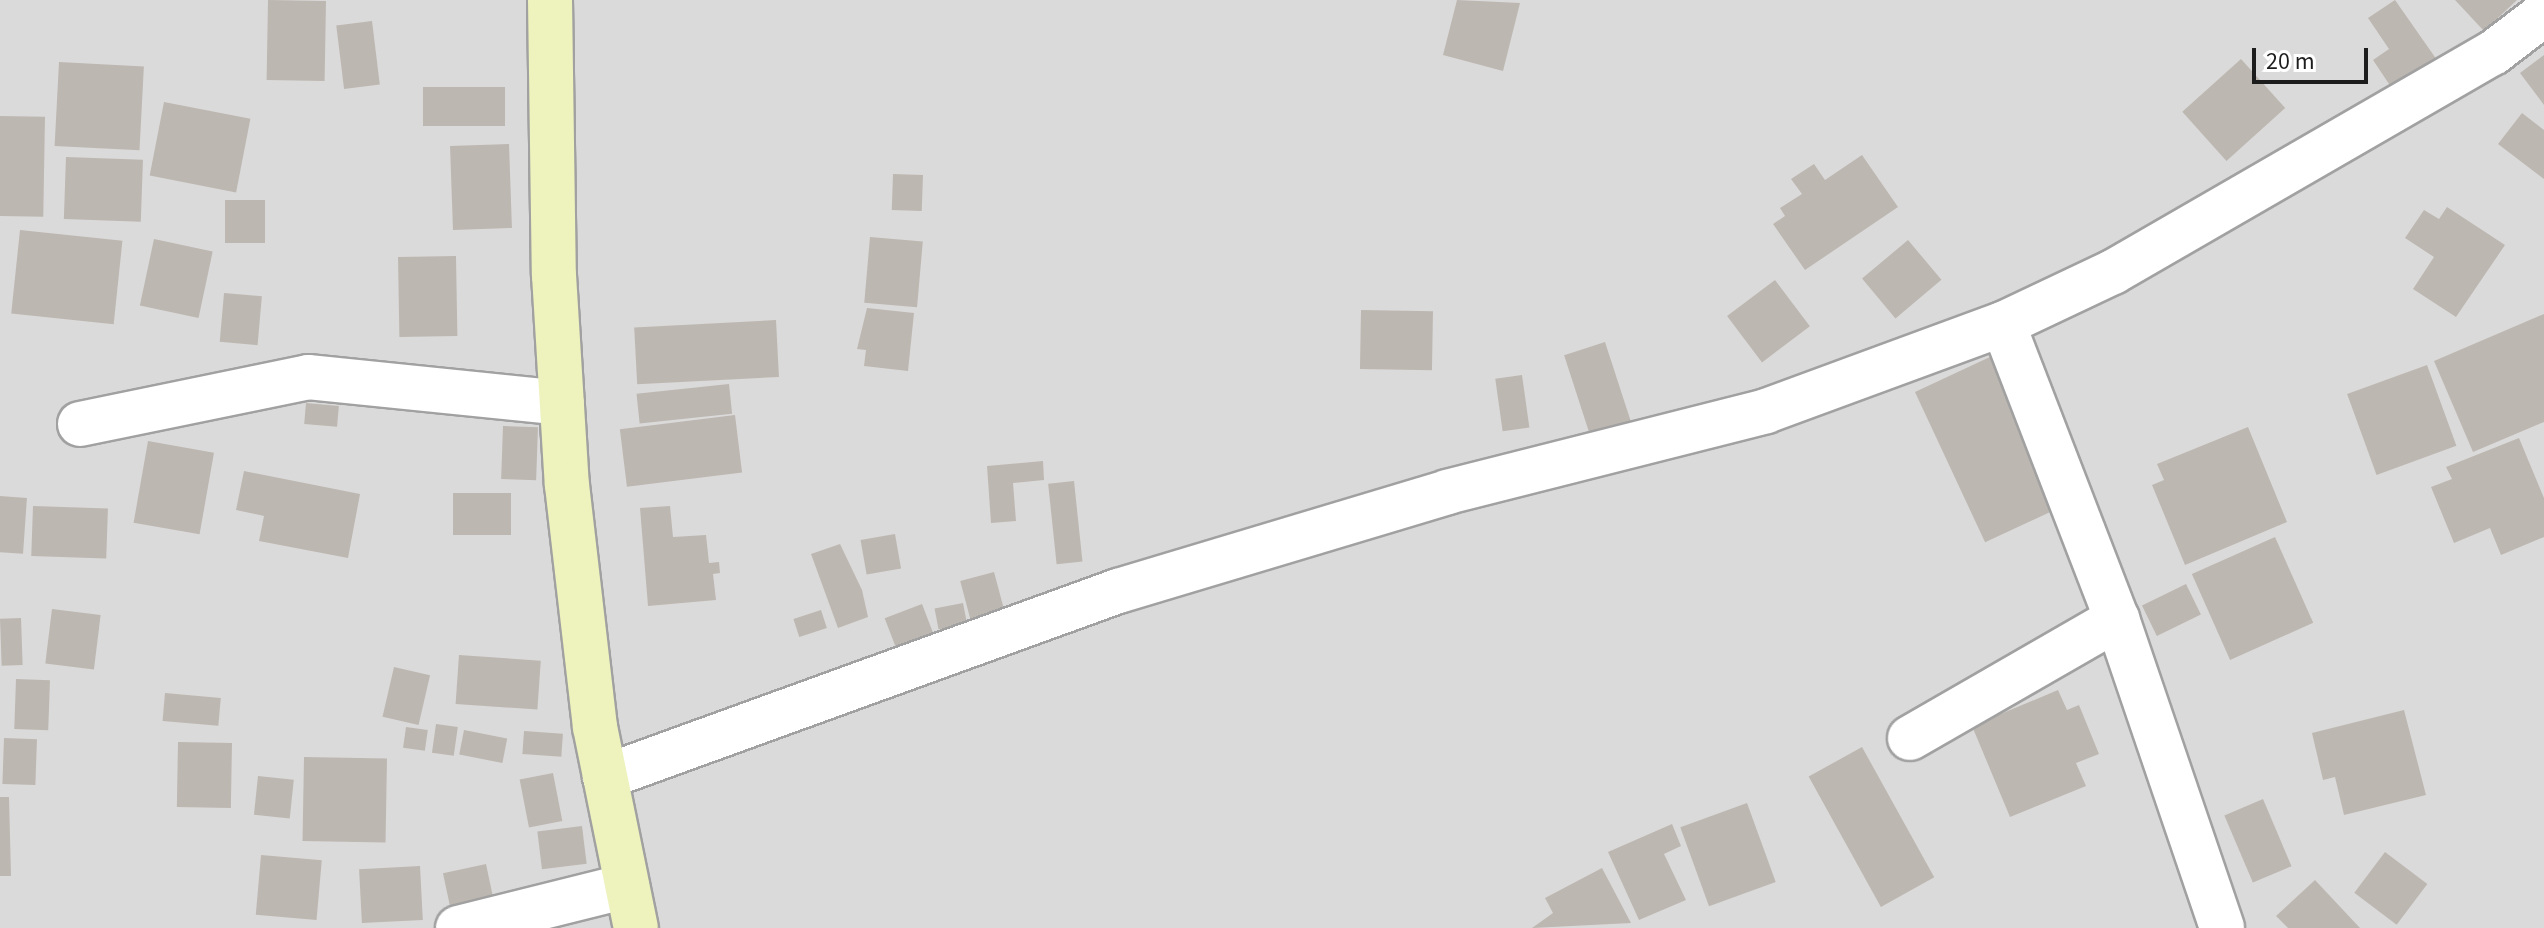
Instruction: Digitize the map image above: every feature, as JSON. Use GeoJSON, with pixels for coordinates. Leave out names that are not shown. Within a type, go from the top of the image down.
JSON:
{"type":"FeatureCollection","features":[{"type":"Feature","properties":{"kind":"street"},"geometry":{"type":"LineString","coordinates":[[550,0],[562,403],[605,777],[636,928]]}},
{"type":"Feature","properties":{"kind":"street"},"geometry":{"type":"LineString","coordinates":[[605,777],[1118,591],[1447,492],[1766,411],[2003,324],[2113,272],[2493,53],[2544,14]]}},
{"type":"Feature","properties":{"kind":"street"},"geometry":{"type":"LineString","coordinates":[[2003,324],[2117,619],[2222,928]]}},
{"type":"Feature","properties":{"kind":"street"},"geometry":{"type":"LineString","coordinates":[[80,424],[308,377],[562,403]]}},
{"type":"Feature","properties":{"kind":"street"},"geometry":{"type":"LineString","coordinates":[[1910,738],[2117,619]]}},
{"type":"Feature","properties":{"kind":"street"},"geometry":{"type":"LineString","coordinates":[[458,928],[627,886]]}},
{"type":"Feature","properties":{"kind":"shaded area"},"geometry":{"type":"Polygon","coordinates":[[[0,0],[2544,0],[2544,928],[0,928],[0,0]]]}},
{"type":"Feature","properties":{"kind":"building"},"geometry":{"type":"Polygon","coordinates":[[[268,0],[326,1],[325,81],[267,80],[268,0]]]}},
{"type":"Feature","properties":{"kind":"building"},"geometry":{"type":"Polygon","coordinates":[[[1457,0],[1520,3],[1503,71],[1443,55],[1457,0]]]}},
{"type":"Feature","properties":{"kind":"building"},"geometry":{"type":"Polygon","coordinates":[[[2395,0],[2437,60],[2393,90],[2373,60],[2389,49],[2368,18],[2395,0]]]}},
{"type":"Feature","properties":{"kind":"building"},"geometry":{"type":"Polygon","coordinates":[[[2455,0],[2517,0],[2484,31],[2455,0]]]}},
{"type":"Feature","properties":{"kind":"building"},"geometry":{"type":"Polygon","coordinates":[[[372,21],[380,85],[344,89],[336,25],[372,21]]]}},
{"type":"Feature","properties":{"kind":"building"},"geometry":{"type":"Polygon","coordinates":[[[2544,55],[2544,105],[2520,73],[2544,55]]]}},
{"type":"Feature","properties":{"kind":"building"},"geometry":{"type":"Polygon","coordinates":[[[2241,59],[2285,108],[2226,161],[2182,112],[2241,59]]]}},
{"type":"Feature","properties":{"kind":"building"},"geometry":{"type":"Polygon","coordinates":[[[59,62],[144,66],[139,150],[55,146],[59,62]]]}},
{"type":"Feature","properties":{"kind":"building"},"geometry":{"type":"Polygon","coordinates":[[[423,87],[505,87],[505,126],[423,126],[423,87]]]}},
{"type":"Feature","properties":{"kind":"building"},"geometry":{"type":"Polygon","coordinates":[[[164,102],[250,119],[236,192],[150,176],[164,102]]]}},
{"type":"Feature","properties":{"kind":"building"},"geometry":{"type":"Polygon","coordinates":[[[2522,113],[2544,130],[2544,179],[2498,144],[2522,113]]]}},
{"type":"Feature","properties":{"kind":"building"},"geometry":{"type":"Polygon","coordinates":[[[0,116],[45,117],[43,217],[0,216],[0,116]]]}},
{"type":"Feature","properties":{"kind":"building"},"geometry":{"type":"Polygon","coordinates":[[[509,144],[512,228],[453,230],[450,146],[509,144]]]}},
{"type":"Feature","properties":{"kind":"building"},"geometry":{"type":"Polygon","coordinates":[[[1862,155],[1898,207],[1805,270],[1773,224],[1785,216],[1780,208],[1802,194],[1791,179],[1814,164],[1825,180],[1862,155]]]}},
{"type":"Feature","properties":{"kind":"building"},"geometry":{"type":"Polygon","coordinates":[[[66,157],[143,160],[141,222],[64,219],[66,157]]]}},
{"type":"Feature","properties":{"kind":"building"},"geometry":{"type":"Polygon","coordinates":[[[893,174],[923,175],[922,211],[892,210],[893,174]]]}},
{"type":"Feature","properties":{"kind":"building"},"geometry":{"type":"Polygon","coordinates":[[[225,200],[265,200],[265,243],[225,243],[225,200]]]}},
{"type":"Feature","properties":{"kind":"building"},"geometry":{"type":"Polygon","coordinates":[[[2447,207],[2505,245],[2456,317],[2413,289],[2434,257],[2405,238],[2424,210],[2439,219],[2447,207]]]}},
{"type":"Feature","properties":{"kind":"building"},"geometry":{"type":"Polygon","coordinates":[[[20,230],[122,241],[114,324],[11,314],[20,230]]]}},
{"type":"Feature","properties":{"kind":"building"},"geometry":{"type":"Polygon","coordinates":[[[870,237],[923,242],[917,307],[864,303],[870,237]]]}},
{"type":"Feature","properties":{"kind":"building"},"geometry":{"type":"Polygon","coordinates":[[[154,239],[213,251],[199,318],[140,306],[154,239]]]}},
{"type":"Feature","properties":{"kind":"building"},"geometry":{"type":"Polygon","coordinates":[[[1908,240],[1941,280],[1895,318],[1862,279],[1908,240]]]}},
{"type":"Feature","properties":{"kind":"building"},"geometry":{"type":"Polygon","coordinates":[[[456,256],[457,336],[399,337],[398,257],[456,256]]]}},
{"type":"Feature","properties":{"kind":"building"},"geometry":{"type":"Polygon","coordinates":[[[1775,280],[1810,326],[1762,362],[1727,316],[1775,280]]]}},
{"type":"Feature","properties":{"kind":"building"},"geometry":{"type":"Polygon","coordinates":[[[224,293],[262,296],[258,345],[220,342],[224,293]]]}},
{"type":"Feature","properties":{"kind":"building"},"geometry":{"type":"Polygon","coordinates":[[[867,308],[914,313],[908,371],[864,366],[866,350],[857,349],[867,308]]]}},
{"type":"Feature","properties":{"kind":"building"},"geometry":{"type":"Polygon","coordinates":[[[1361,310],[1433,311],[1432,370],[1360,369],[1361,310]]]}},
{"type":"Feature","properties":{"kind":"building"},"geometry":{"type":"Polygon","coordinates":[[[2544,314],[2544,422],[2473,452],[2434,361],[2544,314]]]}},
{"type":"Feature","properties":{"kind":"building"},"geometry":{"type":"Polygon","coordinates":[[[776,320],[779,377],[637,384],[634,327],[776,320]]]}},
{"type":"Feature","properties":{"kind":"building"},"geometry":{"type":"Polygon","coordinates":[[[1605,342],[1631,423],[1590,436],[1564,355],[1605,342]]]}},
{"type":"Feature","properties":{"kind":"building"},"geometry":{"type":"Polygon","coordinates":[[[1992,356],[2062,506],[1985,542],[1915,392],[1992,356]]]}},
{"type":"Feature","properties":{"kind":"building"},"geometry":{"type":"Polygon","coordinates":[[[2427,365],[2456,446],[2377,475],[2347,394],[2427,365]]]}},
{"type":"Feature","properties":{"kind":"building"},"geometry":{"type":"Polygon","coordinates":[[[1522,375],[1529,427],[1503,431],[1495,379],[1522,375]]]}},
{"type":"Feature","properties":{"kind":"building"},"geometry":{"type":"Polygon","coordinates":[[[729,384],[732,414],[640,424],[637,394],[729,384]]]}},
{"type":"Feature","properties":{"kind":"building"},"geometry":{"type":"Polygon","coordinates":[[[306,403],[339,406],[337,427],[304,424],[306,403]]]}},
{"type":"Feature","properties":{"kind":"building"},"geometry":{"type":"Polygon","coordinates":[[[735,415],[742,473],[627,487],[620,429],[735,415]]]}},
{"type":"Feature","properties":{"kind":"building"},"geometry":{"type":"Polygon","coordinates":[[[503,426],[538,427],[536,480],[501,479],[503,426]]]}},
{"type":"Feature","properties":{"kind":"building"},"geometry":{"type":"Polygon","coordinates":[[[2248,427],[2287,522],[2185,565],[2152,485],[2164,480],[2157,464],[2248,427]]]}},
{"type":"Feature","properties":{"kind":"building"},"geometry":{"type":"Polygon","coordinates":[[[2519,438],[2544,498],[2544,537],[2501,555],[2490,528],[2454,543],[2431,487],[2452,479],[2446,467],[2519,438]]]}},
{"type":"Feature","properties":{"kind":"building"},"geometry":{"type":"Polygon","coordinates":[[[148,441],[214,453],[200,534],[134,523],[148,441]]]}},
{"type":"Feature","properties":{"kind":"building"},"geometry":{"type":"Polygon","coordinates":[[[1043,461],[1044,480],[1013,483],[1016,521],[991,523],[987,466],[1043,461]]]}},
{"type":"Feature","properties":{"kind":"building"},"geometry":{"type":"Polygon","coordinates":[[[244,471],[360,494],[348,558],[259,541],[264,516],[236,510],[244,471]]]}},
{"type":"Feature","properties":{"kind":"building"},"geometry":{"type":"Polygon","coordinates":[[[1074,481],[1082,562],[1057,564],[1048,484],[1074,481]]]}},
{"type":"Feature","properties":{"kind":"building"},"geometry":{"type":"Polygon","coordinates":[[[453,493],[511,493],[511,535],[453,535],[453,493]]]}},
{"type":"Feature","properties":{"kind":"building"},"geometry":{"type":"Polygon","coordinates":[[[0,496],[27,498],[23,554],[0,552],[0,496]]]}},
{"type":"Feature","properties":{"kind":"building"},"geometry":{"type":"Polygon","coordinates":[[[33,506],[108,509],[106,559],[31,556],[33,506]]]}},
{"type":"Feature","properties":{"kind":"building"},"geometry":{"type":"Polygon","coordinates":[[[670,506],[673,537],[706,535],[709,563],[719,562],[720,573],[713,574],[716,600],[648,606],[640,508],[670,506]]]}},
{"type":"Feature","properties":{"kind":"building"},"geometry":{"type":"Polygon","coordinates":[[[895,534],[901,568],[867,575],[861,540],[895,534]]]}},
{"type":"Feature","properties":{"kind":"building"},"geometry":{"type":"Polygon","coordinates":[[[2275,537],[2313,623],[2230,660],[2192,574],[2275,537]]]}},
{"type":"Feature","properties":{"kind":"building"},"geometry":{"type":"Polygon","coordinates":[[[840,544],[862,590],[868,617],[838,628],[811,554],[840,544]]]}},
{"type":"Feature","properties":{"kind":"building"},"geometry":{"type":"Polygon","coordinates":[[[994,572],[1005,613],[971,622],[960,581],[994,572]]]}},
{"type":"Feature","properties":{"kind":"building"},"geometry":{"type":"Polygon","coordinates":[[[2186,584],[2201,615],[2157,636],[2142,605],[2186,584]]]}},
{"type":"Feature","properties":{"kind":"building"},"geometry":{"type":"Polygon","coordinates":[[[963,603],[967,624],[939,629],[935,609],[963,603]]]}},
{"type":"Feature","properties":{"kind":"building"},"geometry":{"type":"Polygon","coordinates":[[[922,604],[933,633],[896,647],[885,618],[922,604]]]}},
{"type":"Feature","properties":{"kind":"building"},"geometry":{"type":"Polygon","coordinates":[[[52,609],[101,615],[94,670],[45,664],[52,609]]]}},
{"type":"Feature","properties":{"kind":"building"},"geometry":{"type":"Polygon","coordinates":[[[821,610],[827,628],[799,637],[793,619],[821,610]]]}},
{"type":"Feature","properties":{"kind":"building"},"geometry":{"type":"Polygon","coordinates":[[[21,618],[23,665],[2,666],[0,619],[21,618]]]}},
{"type":"Feature","properties":{"kind":"building"},"geometry":{"type":"Polygon","coordinates":[[[459,655],[541,661],[537,710],[456,704],[459,655]]]}},
{"type":"Feature","properties":{"kind":"building"},"geometry":{"type":"Polygon","coordinates":[[[394,667],[430,675],[419,725],[383,717],[394,667]]]}},
{"type":"Feature","properties":{"kind":"building"},"geometry":{"type":"Polygon","coordinates":[[[16,679],[50,680],[48,730],[14,729],[16,679]]]}},
{"type":"Feature","properties":{"kind":"building"},"geometry":{"type":"Polygon","coordinates":[[[2058,690],[2067,710],[2079,705],[2099,754],[2076,763],[2086,786],[2010,817],[1972,726],[2058,690]]]}},
{"type":"Feature","properties":{"kind":"building"},"geometry":{"type":"Polygon","coordinates":[[[165,693],[221,698],[218,726],[163,721],[165,693]]]}},
{"type":"Feature","properties":{"kind":"building"},"geometry":{"type":"Polygon","coordinates":[[[2404,710],[2426,795],[2344,815],[2335,777],[2323,780],[2312,733],[2404,710]]]}},
{"type":"Feature","properties":{"kind":"building"},"geometry":{"type":"Polygon","coordinates":[[[436,724],[458,727],[454,756],[432,753],[436,724]]]}},
{"type":"Feature","properties":{"kind":"building"},"geometry":{"type":"Polygon","coordinates":[[[406,727],[428,730],[425,751],[403,748],[406,727]]]}},
{"type":"Feature","properties":{"kind":"building"},"geometry":{"type":"Polygon","coordinates":[[[464,730],[507,738],[502,763],[459,755],[464,730]]]}},
{"type":"Feature","properties":{"kind":"building"},"geometry":{"type":"Polygon","coordinates":[[[524,731],[563,734],[561,757],[522,754],[524,731]]]}},
{"type":"Feature","properties":{"kind":"building"},"geometry":{"type":"Polygon","coordinates":[[[4,738],[37,739],[35,785],[2,784],[4,738]]]}},
{"type":"Feature","properties":{"kind":"building"},"geometry":{"type":"Polygon","coordinates":[[[178,742],[232,743],[231,808],[177,807],[178,742]]]}},
{"type":"Feature","properties":{"kind":"building"},"geometry":{"type":"Polygon","coordinates":[[[1862,747],[1934,877],[1881,907],[1809,777],[1862,747]]]}},
{"type":"Feature","properties":{"kind":"building"},"geometry":{"type":"Polygon","coordinates":[[[304,757],[387,758],[386,842],[303,841],[304,757]]]}},
{"type":"Feature","properties":{"kind":"building"},"geometry":{"type":"Polygon","coordinates":[[[553,773],[562,821],[529,828],[520,779],[553,773]]]}},
{"type":"Feature","properties":{"kind":"building"},"geometry":{"type":"Polygon","coordinates":[[[258,776],[294,780],[290,819],[254,815],[258,776]]]}},
{"type":"Feature","properties":{"kind":"building"},"geometry":{"type":"Polygon","coordinates":[[[0,797],[9,797],[11,876],[0,876],[0,797]]]}},
{"type":"Feature","properties":{"kind":"building"},"geometry":{"type":"Polygon","coordinates":[[[2263,799],[2292,866],[2253,883],[2224,815],[2263,799]]]}},
{"type":"Feature","properties":{"kind":"building"},"geometry":{"type":"Polygon","coordinates":[[[1747,803],[1776,882],[1709,906],[1680,827],[1747,803]]]}},
{"type":"Feature","properties":{"kind":"building"},"geometry":{"type":"Polygon","coordinates":[[[1672,824],[1681,846],[1664,854],[1686,900],[1639,920],[1608,852],[1672,824]]]}},
{"type":"Feature","properties":{"kind":"building"},"geometry":{"type":"Polygon","coordinates":[[[582,826],[587,864],[542,869],[537,831],[582,826]]]}},
{"type":"Feature","properties":{"kind":"building"},"geometry":{"type":"Polygon","coordinates":[[[2385,852],[2427,884],[2397,925],[2354,893],[2385,852]]]}},
{"type":"Feature","properties":{"kind":"building"},"geometry":{"type":"Polygon","coordinates":[[[261,855],[322,860],[317,920],[256,915],[261,855]]]}},
{"type":"Feature","properties":{"kind":"building"},"geometry":{"type":"Polygon","coordinates":[[[486,864],[496,913],[453,922],[443,873],[486,864]]]}},
{"type":"Feature","properties":{"kind":"building"},"geometry":{"type":"Polygon","coordinates":[[[420,866],[423,920],[362,923],[359,869],[420,866]]]}},
{"type":"Feature","properties":{"kind":"building"},"geometry":{"type":"Polygon","coordinates":[[[1602,868],[1631,923],[1532,928],[1553,913],[1545,898],[1602,868]]]}},
{"type":"Feature","properties":{"kind":"building"},"geometry":{"type":"Polygon","coordinates":[[[2315,880],[2360,928],[2288,928],[2276,916],[2315,880]]]}}]}
